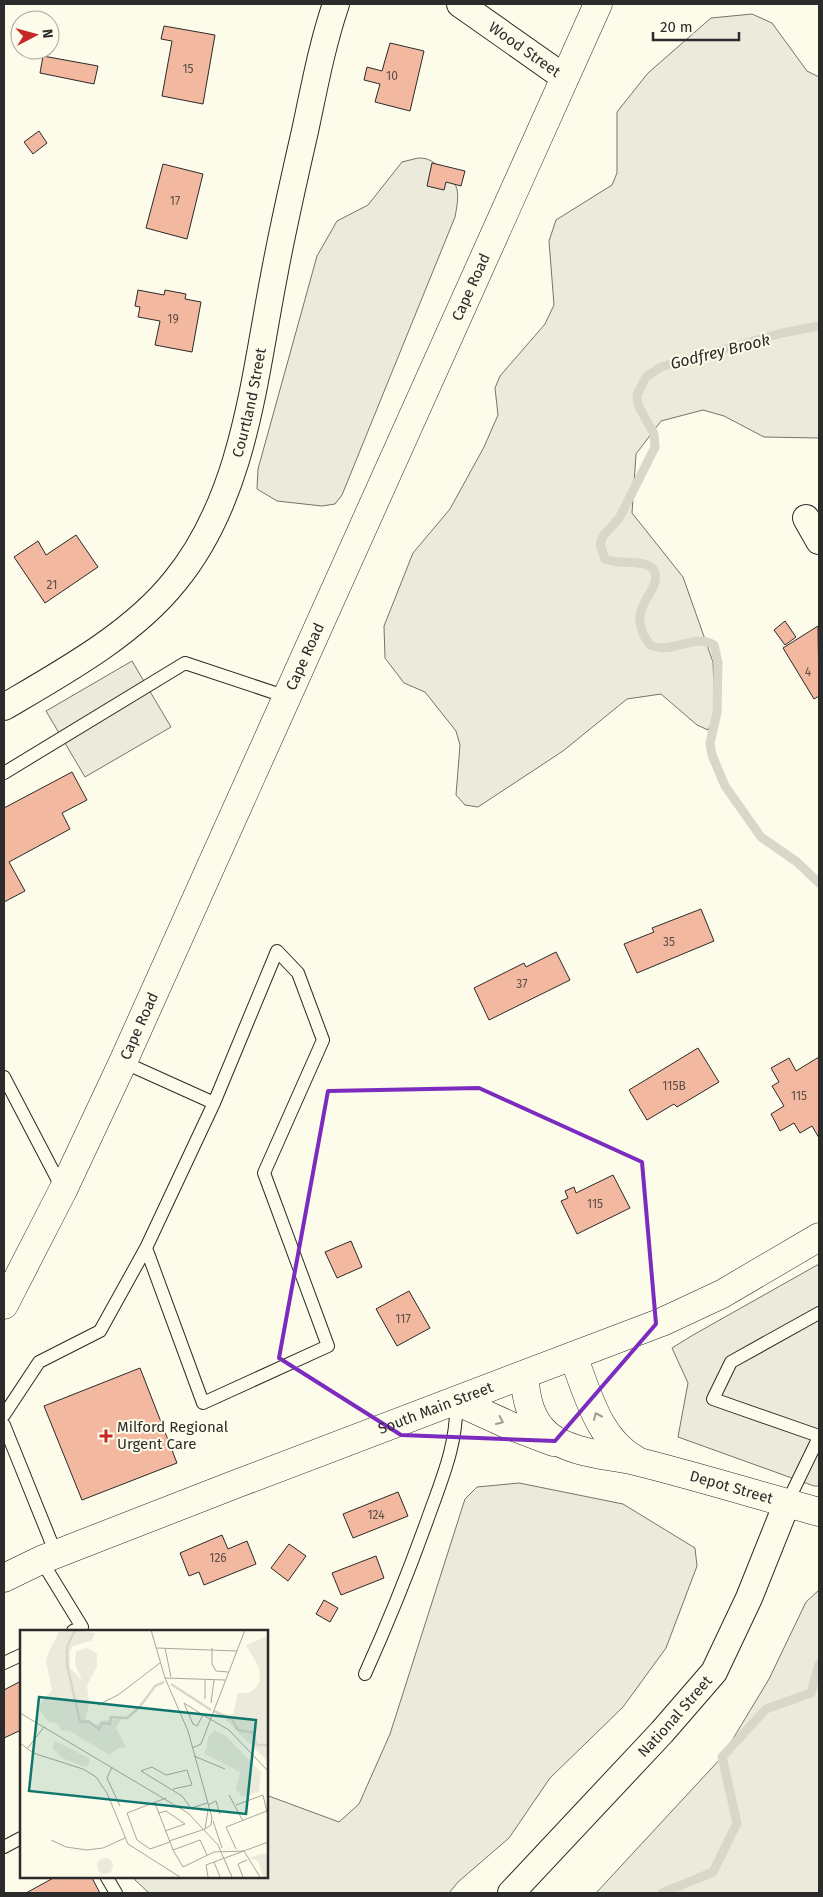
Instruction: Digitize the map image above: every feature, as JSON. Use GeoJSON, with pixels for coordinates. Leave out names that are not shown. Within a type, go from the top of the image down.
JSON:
{"type":"FeatureCollection","features":[{"type":"Feature","properties":{"kind":"main road","name":"Cape Road"},"geometry":{"type":"LineString","coordinates":[[4,1305],[63,1190],[124,1062],[598,4]]}},
{"type":"Feature","properties":{"kind":"main road","name":"South Main Street"},"geometry":{"type":"LineString","coordinates":[[4,1578],[48,1557],[645,1329],[701,1305],[819,1237]]}},
{"type":"Feature","properties":{"kind":"main road","name":"Depot Street"},"geometry":{"type":"LineString","coordinates":[[573,1356],[605,1431],[623,1451],[642,1462]]}},
{"type":"Feature","properties":{"kind":"main road","name":"Depot Street"},"geometry":{"type":"LineString","coordinates":[[524,1375],[527,1401],[535,1420],[548,1435],[564,1445],[642,1462],[819,1512]]}},
{"type":"Feature","properties":{"kind":"main road"},"geometry":{"type":"LineString","coordinates":[[456,1401],[528,1433],[564,1445]]}},
{"type":"Feature","properties":{"kind":"main road","name":"South Main Street"},"geometry":{"type":"LineString","coordinates":[[4,1569],[48,1557]]}},
{"type":"Feature","properties":{"kind":"street","name":"Courtland Street"},"geometry":{"type":"LineString","coordinates":[[4,707],[97,648],[154,604],[184,570],[209,526],[232,470],[245,427],[280,245],[336,4]]}},
{"type":"Feature","properties":{"kind":"street","name":"Wood Street"},"geometry":{"type":"LineString","coordinates":[[460,4],[565,78]]}},
{"type":"Feature","properties":{"kind":"street"},"geometry":{"type":"LineString","coordinates":[[806,518],[819,541]]}},
{"type":"Feature","properties":{"kind":"street","name":"National Street"},"geometry":{"type":"LineString","coordinates":[[511,1893],[662,1732],[714,1672],[749,1598],[787,1503]]}},
{"type":"Feature","properties":{"kind":"lane"},"geometry":{"type":"LineString","coordinates":[[4,773],[185,663],[287,697]]}},
{"type":"Feature","properties":{"kind":"lane"},"geometry":{"type":"LineString","coordinates":[[4,1415],[39,1362],[100,1331],[146,1248],[214,1103],[277,952],[298,973],[323,1040],[264,1173],[328,1346],[203,1402],[146,1248]]}},
{"type":"Feature","properties":{"kind":"lane"},"geometry":{"type":"LineString","coordinates":[[124,1062],[214,1103]]}},
{"type":"Feature","properties":{"kind":"lane"},"geometry":{"type":"LineString","coordinates":[[4,1077],[9,1102],[63,1190]]}},
{"type":"Feature","properties":{"kind":"lane"},"geometry":{"type":"LineString","coordinates":[[787,1503],[819,1437],[713,1399],[731,1362],[819,1313]]}},
{"type":"Feature","properties":{"kind":"lane"},"geometry":{"type":"LineString","coordinates":[[365,1674],[399,1598],[448,1462],[456,1428],[456,1401]]}},
{"type":"Feature","properties":{"kind":"lane"},"geometry":{"type":"LineString","coordinates":[[4,1425],[48,1557],[82,1627],[74,1630]]}},
{"type":"Feature","properties":{"kind":"lane"},"geometry":{"type":"LineString","coordinates":[[4,1663],[20,1655]]}},
{"type":"Feature","properties":{"kind":"lane"},"geometry":{"type":"LineString","coordinates":[[4,1847],[20,1839]]}},
{"type":"Feature","properties":{"kind":"lane"},"geometry":{"type":"LineString","coordinates":[[107,1877],[116,1893]]}},
{"type":"Feature","properties":{"kind":"highlighted area"},"geometry":{"type":"Polygon","coordinates":[[[479,1088],[642,1162],[656,1324],[555,1441],[401,1435],[279,1358],[328,1091],[479,1088]]]}},
{"type":"Feature","properties":{"kind":"shaded area"},"geometry":{"type":"Polygon","coordinates":[[[752,14],[772,23],[807,71],[819,77],[819,438],[764,437],[724,416],[703,410],[661,421],[636,454],[632,513],[683,577],[713,662],[715,716],[708,730],[697,725],[661,694],[627,699],[563,751],[478,807],[465,805],[456,795],[460,745],[456,731],[425,692],[404,683],[385,658],[384,626],[413,553],[450,509],[484,447],[498,415],[495,388],[500,376],[545,324],[554,305],[549,241],[556,220],[612,185],[617,173],[617,112],[648,73],[711,18],[752,14]]]}},
{"type":"Feature","properties":{"kind":"shaded area"},"geometry":{"type":"Polygon","coordinates":[[[418,158],[433,162],[451,178],[458,194],[455,217],[342,495],[335,504],[322,506],[277,501],[257,489],[258,469],[317,256],[337,221],[368,205],[402,162],[418,158]]]}},
{"type":"Feature","properties":{"kind":"shaded area"},"geometry":{"type":"Polygon","coordinates":[[[132,661],[171,727],[85,777],[46,711],[132,661]]]}},
{"type":"Feature","properties":{"kind":"shaded area"},"geometry":{"type":"Polygon","coordinates":[[[819,1264],[819,1486],[814,1486],[678,1437],[688,1383],[672,1348],[819,1264]]]}},
{"type":"Feature","properties":{"kind":"shaded area"},"geometry":{"type":"Polygon","coordinates":[[[519,1483],[623,1504],[695,1548],[697,1566],[666,1648],[623,1707],[550,1778],[509,1838],[458,1882],[449,1893],[149,1893],[135,1880],[135,1877],[268,1877],[268,1796],[339,1822],[359,1804],[390,1734],[465,1499],[477,1487],[519,1483]]]}},
{"type":"Feature","properties":{"kind":"shaded area"},"geometry":{"type":"Polygon","coordinates":[[[819,1590],[819,1893],[596,1893],[722,1757],[769,1679],[806,1602],[819,1590]]]}},
{"type":"Feature","properties":{"kind":"building"},"geometry":{"type":"Polygon","coordinates":[[[164,26],[215,35],[203,104],[162,96],[172,41],[161,39],[164,26]]]}},
{"type":"Feature","properties":{"kind":"building"},"geometry":{"type":"Polygon","coordinates":[[[390,43],[424,51],[410,111],[375,102],[380,84],[364,80],[367,67],[382,71],[390,43]]]}},
{"type":"Feature","properties":{"kind":"building"},"geometry":{"type":"Polygon","coordinates":[[[60,59],[98,66],[94,84],[40,73],[42,60],[60,59]]]}},
{"type":"Feature","properties":{"kind":"building"},"geometry":{"type":"Polygon","coordinates":[[[39,131],[47,143],[33,154],[24,142],[39,131]]]}},
{"type":"Feature","properties":{"kind":"building"},"geometry":{"type":"Polygon","coordinates":[[[432,163],[465,171],[461,186],[446,182],[444,190],[427,186],[432,163]]]}},
{"type":"Feature","properties":{"kind":"building"},"geometry":{"type":"Polygon","coordinates":[[[163,164],[203,174],[187,239],[146,228],[163,164]]]}},
{"type":"Feature","properties":{"kind":"building"},"geometry":{"type":"Polygon","coordinates":[[[138,290],[164,295],[165,290],[186,294],[185,299],[201,302],[192,352],[155,345],[160,321],[138,317],[140,307],[135,306],[138,290]]]}},
{"type":"Feature","properties":{"kind":"building"},"geometry":{"type":"Polygon","coordinates":[[[76,535],[98,567],[45,603],[14,557],[38,541],[46,555],[76,535]]]}},
{"type":"Feature","properties":{"kind":"building"},"geometry":{"type":"Polygon","coordinates":[[[785,621],[796,637],[785,645],[774,630],[785,621]]]}},
{"type":"Feature","properties":{"kind":"building"},"geometry":{"type":"Polygon","coordinates":[[[818,626],[819,696],[814,699],[783,648],[818,626]]]}},
{"type":"Feature","properties":{"kind":"building"},"geometry":{"type":"Polygon","coordinates":[[[72,772],[87,800],[62,813],[70,829],[9,862],[25,891],[4,902],[4,808],[72,772]]]}},
{"type":"Feature","properties":{"kind":"building"},"geometry":{"type":"Polygon","coordinates":[[[701,909],[714,941],[637,973],[624,944],[654,932],[652,928],[701,909]]]}},
{"type":"Feature","properties":{"kind":"building"},"geometry":{"type":"Polygon","coordinates":[[[556,952],[570,980],[489,1020],[474,988],[524,963],[526,967],[556,952]]]}},
{"type":"Feature","properties":{"kind":"building"},"geometry":{"type":"Polygon","coordinates":[[[698,1048],[719,1082],[677,1107],[674,1104],[647,1120],[629,1090],[698,1048]]]}},
{"type":"Feature","properties":{"kind":"building"},"geometry":{"type":"Polygon","coordinates":[[[819,1057],[819,1138],[812,1126],[800,1133],[794,1123],[780,1131],[771,1114],[784,1106],[772,1086],[779,1082],[771,1068],[789,1058],[796,1071],[819,1057]]]}},
{"type":"Feature","properties":{"kind":"building"},"geometry":{"type":"Polygon","coordinates":[[[613,1175],[630,1208],[577,1234],[561,1201],[568,1198],[565,1191],[574,1187],[576,1193],[613,1175]]]}},
{"type":"Feature","properties":{"kind":"building"},"geometry":{"type":"Polygon","coordinates":[[[351,1241],[362,1267],[337,1278],[325,1252],[351,1241]]]}},
{"type":"Feature","properties":{"kind":"building"},"geometry":{"type":"Polygon","coordinates":[[[409,1291],[430,1328],[397,1346],[376,1309],[409,1291]]]}},
{"type":"Feature","properties":{"kind":"building"},"geometry":{"type":"Polygon","coordinates":[[[140,1368],[177,1463],[82,1500],[44,1406],[140,1368]]]}},
{"type":"Feature","properties":{"kind":"building"},"geometry":{"type":"Polygon","coordinates":[[[398,1492],[408,1516],[353,1538],[343,1514],[398,1492]]]}},
{"type":"Feature","properties":{"kind":"building"},"geometry":{"type":"Polygon","coordinates":[[[222,1535],[228,1549],[247,1541],[256,1564],[204,1585],[199,1572],[189,1576],[180,1553],[222,1535]]]}},
{"type":"Feature","properties":{"kind":"building"},"geometry":{"type":"Polygon","coordinates":[[[289,1544],[306,1556],[288,1581],[271,1568],[289,1544]]]}},
{"type":"Feature","properties":{"kind":"building"},"geometry":{"type":"Polygon","coordinates":[[[376,1556],[384,1578],[341,1595],[332,1573],[376,1556]]]}},
{"type":"Feature","properties":{"kind":"building"},"geometry":{"type":"Polygon","coordinates":[[[324,1600],[338,1608],[330,1622],[316,1614],[324,1600]]]}},
{"type":"Feature","properties":{"kind":"building"},"geometry":{"type":"Polygon","coordinates":[[[20,1682],[20,1730],[4,1738],[4,1690],[20,1682]]]}},
{"type":"Feature","properties":{"kind":"building"},"geometry":{"type":"Polygon","coordinates":[[[55,1877],[92,1877],[100,1893],[26,1893],[55,1877]]]}},
{"type":"Feature","properties":{"kind":"waterway","name":"Godfrey Brook"},"geometry":{"type":"LineString","coordinates":[[819,326],[782,333],[661,367],[646,377],[637,395],[638,405],[654,434],[655,447],[620,517],[603,536],[600,544],[605,559],[640,563],[652,568],[655,573],[653,588],[644,603],[640,621],[642,632],[650,645],[666,648],[699,641],[714,645],[718,663],[717,713],[710,743],[712,755],[725,786],[761,837],[797,862],[819,883]]}},
{"type":"Feature","properties":{"kind":"waterway","name":"Godfrey Brook"},"geometry":{"type":"LineString","coordinates":[[662,1893],[713,1872],[737,1823],[722,1757],[766,1709],[811,1693],[819,1664]]}},
{"type":"Feature","properties":{"kind":"place","name":"Milford Regional Urgent Care"},"geometry":{"type":"Point","coordinates":[106,1436]}}]}
